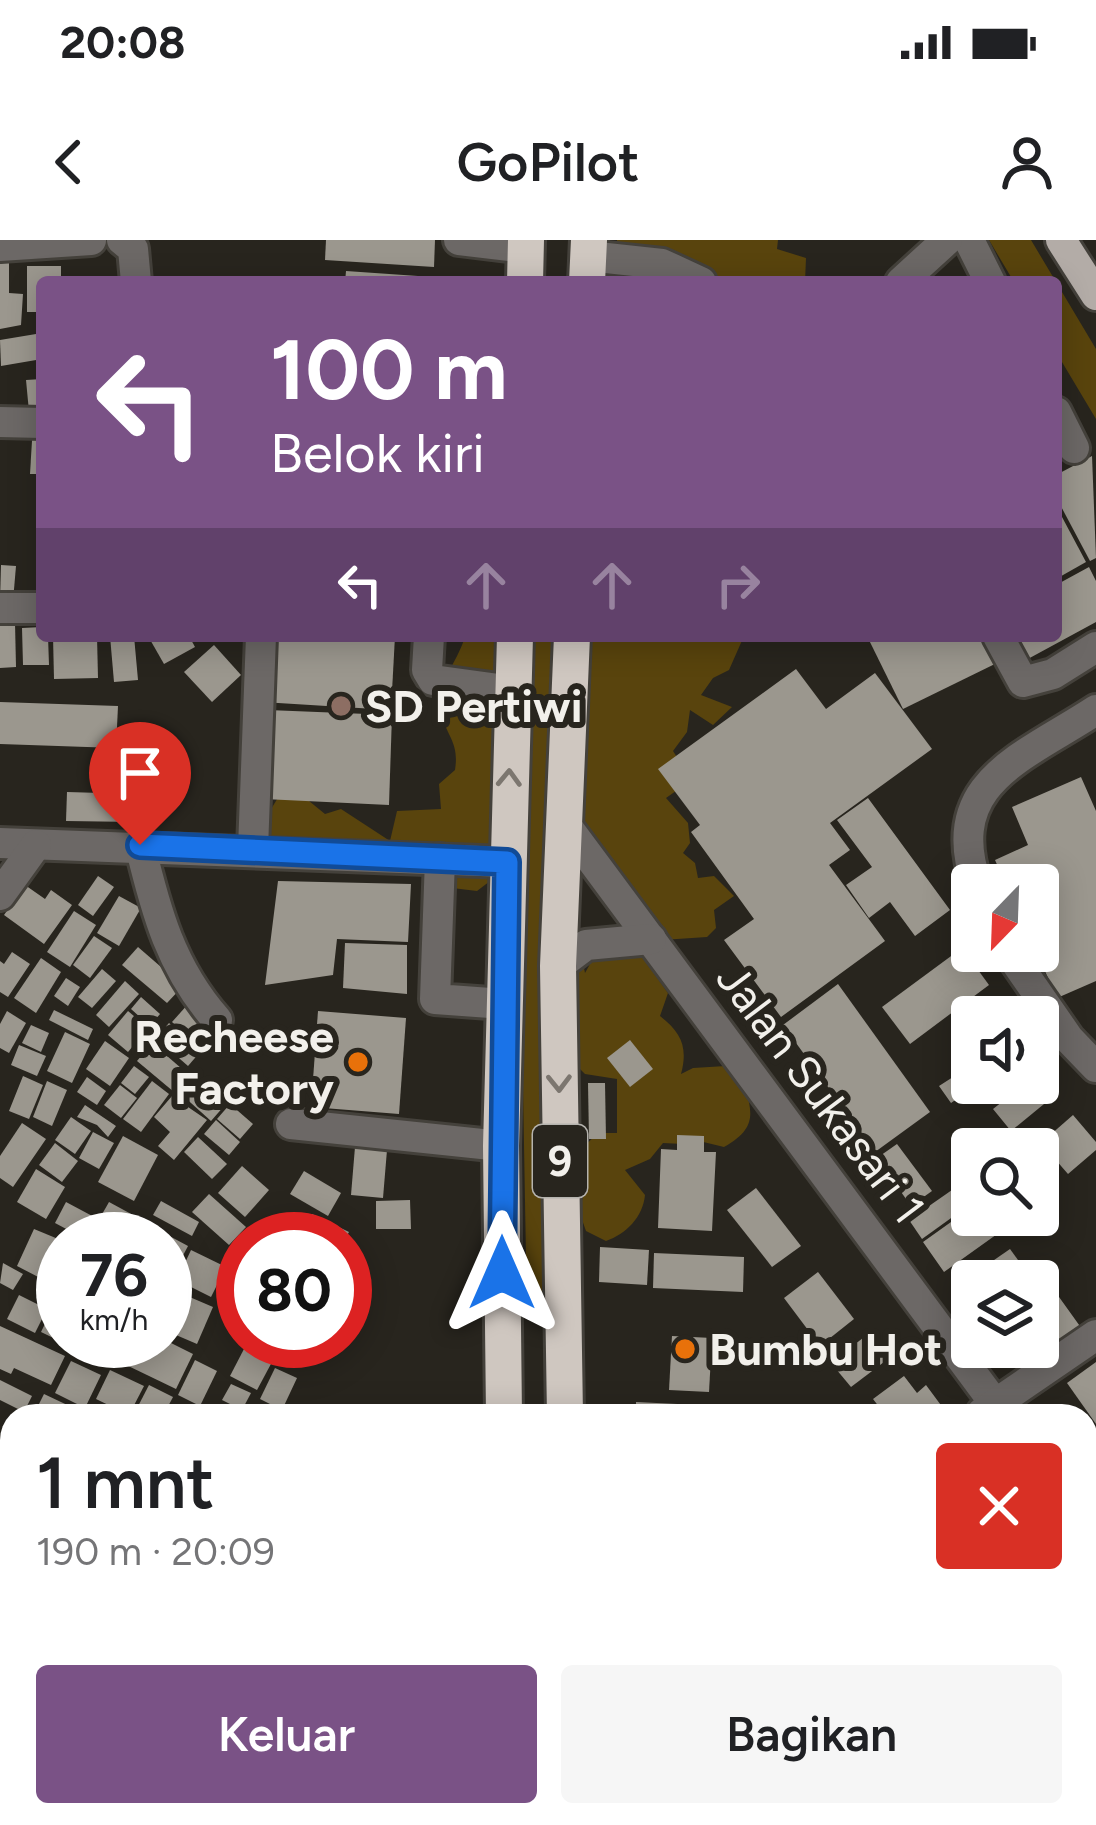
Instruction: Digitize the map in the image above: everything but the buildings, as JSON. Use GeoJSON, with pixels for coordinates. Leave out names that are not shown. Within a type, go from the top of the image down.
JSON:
{"type":"FeatureCollection","features":[{"type":"Feature","properties":{"kind":"highway","name":"9"},"geometry":{"type":"LineString","coordinates":[[503,1404],[501,1147],[514,642]]}},
{"type":"Feature","properties":{"kind":"highway","name":"9"},"geometry":{"type":"LineString","coordinates":[[565,1404],[558,966],[572,642]]}},
{"type":"Feature","properties":{"kind":"highway"},"geometry":{"type":"LineString","coordinates":[[502,1357],[563,1356]]}},
{"type":"Feature","properties":{"kind":"main road"},"geometry":{"type":"LineString","coordinates":[[1067,243],[1096,295]]}},
{"type":"Feature","properties":{"kind":"street"},"geometry":{"type":"LineString","coordinates":[[0,246],[91,240]]}},
{"type":"Feature","properties":{"kind":"street"},"geometry":{"type":"LineString","coordinates":[[122,240],[133,249],[135,276]]}},
{"type":"Feature","properties":{"kind":"street"},"geometry":{"type":"LineString","coordinates":[[459,240],[464,245],[526,256]]}},
{"type":"Feature","properties":{"kind":"street"},"geometry":{"type":"LineString","coordinates":[[969,240],[987,276]]}},
{"type":"Feature","properties":{"kind":"street"},"geometry":{"type":"LineString","coordinates":[[906,276],[933,246]]}},
{"type":"Feature","properties":{"kind":"street"},"geometry":{"type":"LineString","coordinates":[[588,259],[662,264],[688,276]]}},
{"type":"Feature","properties":{"kind":"street"},"geometry":{"type":"LineString","coordinates":[[0,422],[36,423]]}},
{"type":"Feature","properties":{"kind":"street"},"geometry":{"type":"LineString","coordinates":[[1062,424],[1074,448]]}},
{"type":"Feature","properties":{"kind":"street"},"geometry":{"type":"LineString","coordinates":[[0,608],[36,608]]}},
{"type":"Feature","properties":{"kind":"street"},"geometry":{"type":"LineString","coordinates":[[253,849],[261,642]]}},
{"type":"Feature","properties":{"kind":"street"},"geometry":{"type":"LineString","coordinates":[[429,642],[427,670],[433,680],[512,692]]}},
{"type":"Feature","properties":{"kind":"street"},"geometry":{"type":"LineString","coordinates":[[1001,642],[1023,682],[1053,674],[1096,647]]}},
{"type":"Feature","properties":{"kind":"street"},"geometry":{"type":"LineString","coordinates":[[969,864],[965,828],[976,796],[999,774],[1096,710]]}},
{"type":"Feature","properties":{"kind":"street","name":"Jalan Sukasari 1"},"geometry":{"type":"LineString","coordinates":[[565,824],[986,1404]]}},
{"type":"Feature","properties":{"kind":"street"},"geometry":{"type":"LineString","coordinates":[[0,843],[507,862]]}},
{"type":"Feature","properties":{"kind":"street"},"geometry":{"type":"LineString","coordinates":[[0,895],[36,845]]}},
{"type":"Feature","properties":{"kind":"street"},"geometry":{"type":"LineString","coordinates":[[140,845],[163,935],[190,989],[217,1020]]}},
{"type":"Feature","properties":{"kind":"street"},"geometry":{"type":"LineString","coordinates":[[440,859],[435,999],[504,1004]]}},
{"type":"Feature","properties":{"kind":"street"},"geometry":{"type":"LineString","coordinates":[[558,966],[586,945],[651,940]]}},
{"type":"Feature","properties":{"kind":"street"},"geometry":{"type":"LineString","coordinates":[[1023,972],[1069,1039],[1096,1067]]}},
{"type":"Feature","properties":{"kind":"street"},"geometry":{"type":"LineString","coordinates":[[291,1124],[501,1147]]}},
{"type":"Feature","properties":{"kind":"street"},"geometry":{"type":"LineString","coordinates":[[1003,1404],[1096,1335]]}},
{"type":"Feature","properties":{"kind":"shaded area"},"geometry":{"type":"Polygon","coordinates":[[[617,240],[778,240],[777,249],[806,258],[805,276],[614,276],[617,240]]]}},
{"type":"Feature","properties":{"kind":"shaded area"},"geometry":{"type":"Polygon","coordinates":[[[989,240],[1031,240],[1052,276],[1010,276],[989,240]]]}},
{"type":"Feature","properties":{"kind":"shaded area"},"geometry":{"type":"Polygon","coordinates":[[[1062,292],[1096,349],[1096,419],[1062,362],[1062,292]]]}},
{"type":"Feature","properties":{"kind":"shaded area"},"geometry":{"type":"Polygon","coordinates":[[[741,642],[729,670],[713,678],[701,695],[732,707],[713,725],[690,710],[687,732],[673,751],[684,768],[683,786],[666,798],[688,823],[690,843],[683,853],[695,863],[698,878],[714,876],[734,896],[714,910],[716,928],[707,937],[662,940],[655,933],[654,918],[638,914],[623,876],[609,864],[592,878],[563,865],[585,973],[595,955],[619,950],[641,955],[668,993],[660,1016],[681,1042],[681,1074],[693,1068],[742,1065],[749,1121],[724,1147],[691,1139],[683,1144],[663,1143],[650,1159],[625,1170],[645,1195],[644,1203],[632,1224],[606,1241],[586,1231],[579,1211],[585,1190],[579,1151],[598,1133],[617,1133],[617,1079],[585,1074],[560,1049],[559,1033],[540,1036],[543,1314],[527,1314],[522,1032],[513,961],[525,928],[527,886],[498,875],[477,891],[452,888],[442,869],[442,841],[394,868],[351,840],[309,848],[266,837],[265,819],[279,796],[298,792],[325,814],[341,809],[390,841],[397,811],[441,809],[439,784],[455,770],[456,761],[442,717],[441,695],[462,645],[741,642]]]}},
{"type":"Feature","properties":{"kind":"place","name":"SD Pertiwi"},"geometry":{"type":"Point","coordinates":[341,706]}},
{"type":"Feature","properties":{"kind":"place","name":"Recheese Factory"},"geometry":{"type":"Point","coordinates":[358,1062]}},
{"type":"Feature","properties":{"kind":"place","name":"Bumbu Hot"},"geometry":{"type":"Point","coordinates":[685,1349]}},
{"type":"Feature","properties":{"kind":"route"},"geometry":{"type":"LineString","coordinates":[[140,845],[507,862],[502,1273]]}}]}
